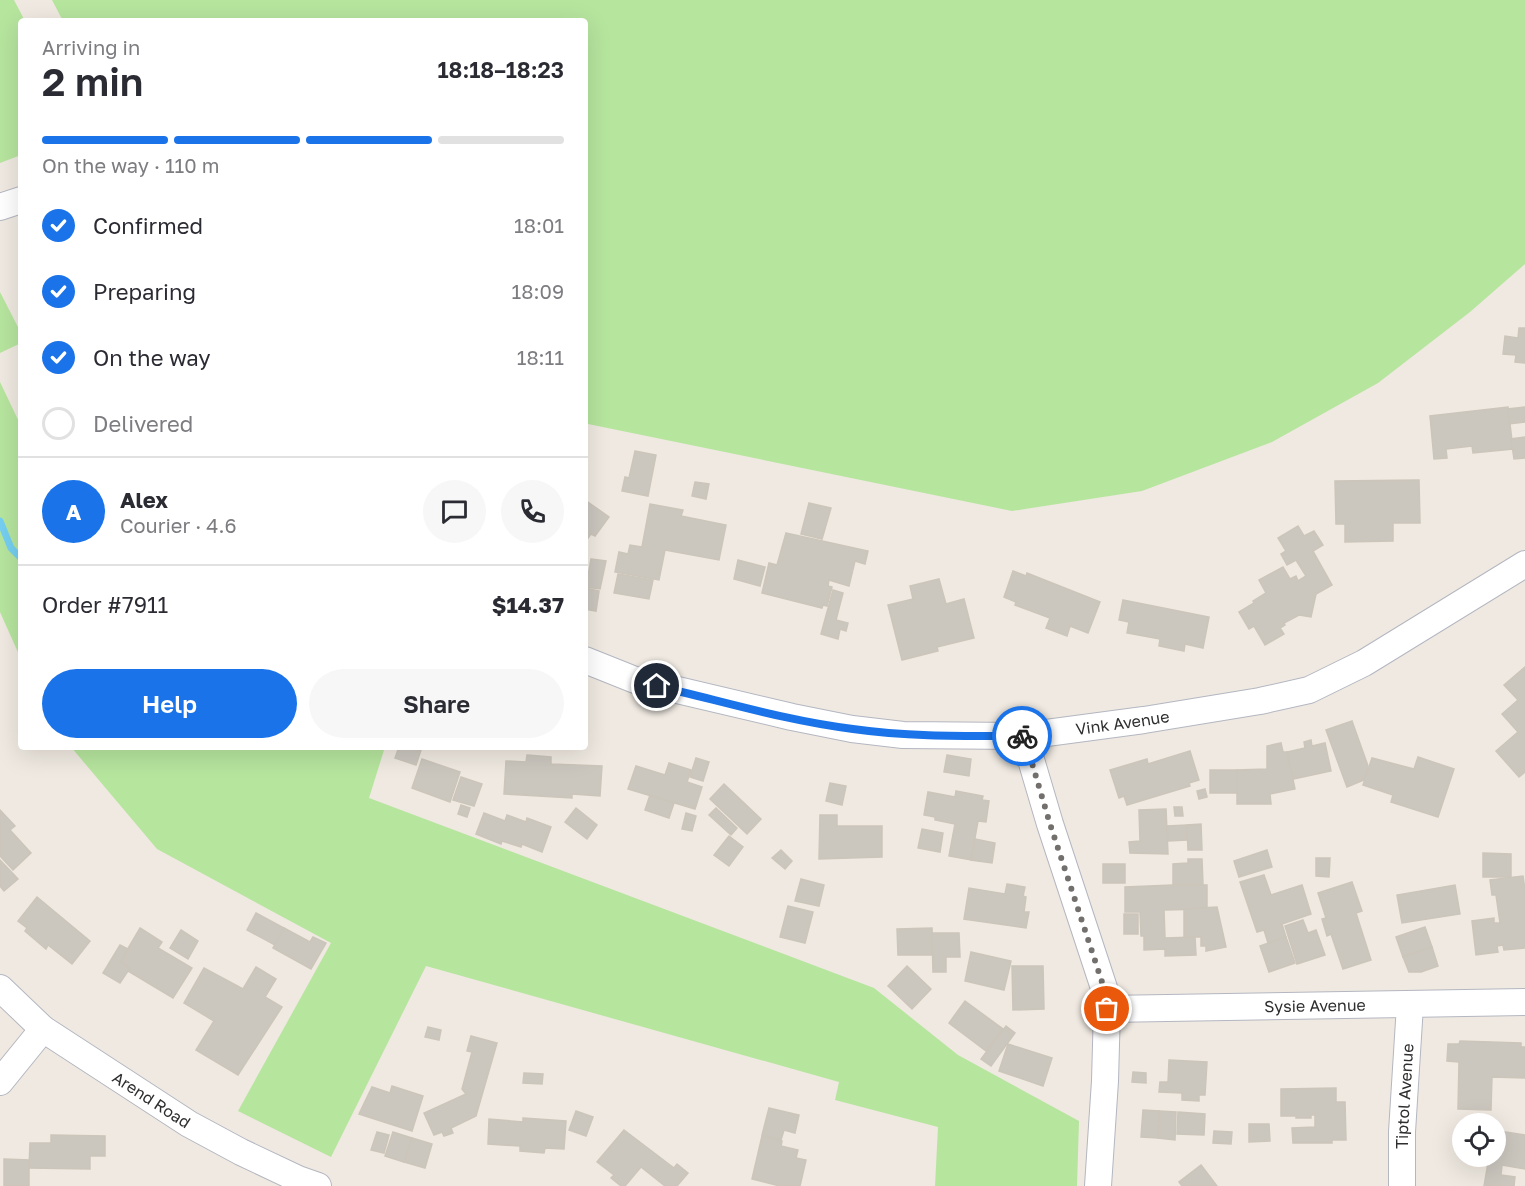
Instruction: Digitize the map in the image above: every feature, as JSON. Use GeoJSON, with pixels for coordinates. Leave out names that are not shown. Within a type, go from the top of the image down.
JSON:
{"type":"FeatureCollection","features":[{"type":"Feature","properties":{"kind":"street"},"geometry":{"type":"LineString","coordinates":[[0,207],[18,201]]}},
{"type":"Feature","properties":{"kind":"street","name":"Vink Avenue"},"geometry":{"type":"LineString","coordinates":[[588,661],[635,680],[852,729],[903,735],[1024,736],[1156,718],[1260,701],[1310,690],[1364,663],[1525,564]]}},
{"type":"Feature","properties":{"kind":"street"},"geometry":{"type":"LineString","coordinates":[[1024,736],[1050,824],[1104,988],[1107,1009],[1105,1081],[1098,1186]]}},
{"type":"Feature","properties":{"kind":"street","name":"Arend Road"},"geometry":{"type":"LineString","coordinates":[[0,988],[43,1029],[189,1124],[241,1152],[318,1186]]}},
{"type":"Feature","properties":{"kind":"street","name":"Sysie Avenue"},"geometry":{"type":"LineString","coordinates":[[1107,1009],[1525,1002]]}},
{"type":"Feature","properties":{"kind":"street","name":"Tiptol Avenue"},"geometry":{"type":"LineString","coordinates":[[1402,1186],[1402,1132],[1410,1005]]}},
{"type":"Feature","properties":{"kind":"street"},"geometry":{"type":"LineString","coordinates":[[0,1082],[43,1029]]}},
{"type":"Feature","properties":{"kind":"green space"},"geometry":{"type":"Polygon","coordinates":[[[0,0],[14,0],[23,18],[18,18],[18,156],[0,163],[0,0]]]}},
{"type":"Feature","properties":{"kind":"green space"},"geometry":{"type":"Polygon","coordinates":[[[52,0],[1525,0],[1525,264],[1470,312],[1378,383],[1272,442],[1142,491],[1012,511],[588,424],[588,18],[61,18],[52,0]]]}},
{"type":"Feature","properties":{"kind":"green space"},"geometry":{"type":"Polygon","coordinates":[[[0,292],[18,327],[18,344],[0,353],[0,292]]]}},
{"type":"Feature","properties":{"kind":"green space"},"geometry":{"type":"Polygon","coordinates":[[[0,382],[18,420],[18,652],[0,612],[0,382]]]}},
{"type":"Feature","properties":{"kind":"green space"},"geometry":{"type":"Polygon","coordinates":[[[74,750],[384,750],[369,798],[874,988],[958,1055],[1079,1121],[1077,1186],[935,1186],[938,1127],[835,1100],[839,1082],[426,966],[331,1157],[238,1111],[331,943],[157,849],[74,750]]]}},
{"type":"Feature","properties":{"kind":"building"},"geometry":{"type":"Polygon","coordinates":[[[1519,328],[1525,328],[1525,363],[1515,362],[1516,355],[1503,354],[1505,336],[1518,338],[1519,328]]]}},
{"type":"Feature","properties":{"kind":"building"},"geometry":{"type":"Polygon","coordinates":[[[1508,407],[1513,449],[1473,453],[1472,446],[1446,449],[1447,458],[1434,459],[1430,416],[1508,407]]]}},
{"type":"Feature","properties":{"kind":"building"},"geometry":{"type":"Polygon","coordinates":[[[1525,407],[1525,422],[1509,424],[1508,409],[1525,407]]]}},
{"type":"Feature","properties":{"kind":"building"},"geometry":{"type":"Polygon","coordinates":[[[1525,437],[1525,458],[1514,459],[1511,439],[1525,437]]]}},
{"type":"Feature","properties":{"kind":"building"},"geometry":{"type":"Polygon","coordinates":[[[635,451],[656,455],[648,496],[622,491],[625,477],[629,478],[635,451]]]}},
{"type":"Feature","properties":{"kind":"building"},"geometry":{"type":"Polygon","coordinates":[[[1419,480],[1420,523],[1393,523],[1393,541],[1345,542],[1345,524],[1336,524],[1335,481],[1419,480]]]}},
{"type":"Feature","properties":{"kind":"building"},"geometry":{"type":"Polygon","coordinates":[[[695,482],[709,484],[706,499],[692,496],[695,482]]]}},
{"type":"Feature","properties":{"kind":"building"},"geometry":{"type":"Polygon","coordinates":[[[588,502],[609,517],[595,536],[591,534],[588,538],[588,502]]]}},
{"type":"Feature","properties":{"kind":"building"},"geometry":{"type":"Polygon","coordinates":[[[809,503],[831,508],[822,539],[801,534],[809,503]]]}},
{"type":"Feature","properties":{"kind":"building"},"geometry":{"type":"Polygon","coordinates":[[[650,504],[683,510],[681,516],[726,525],[719,560],[665,550],[659,580],[615,572],[619,552],[628,554],[630,545],[642,547],[650,504]]]}},
{"type":"Feature","properties":{"kind":"building"},"geometry":{"type":"Polygon","coordinates":[[[1298,526],[1304,536],[1314,531],[1323,545],[1313,551],[1332,585],[1316,594],[1311,617],[1299,615],[1284,623],[1285,625],[1280,628],[1284,634],[1265,645],[1254,626],[1249,629],[1239,612],[1266,593],[1259,580],[1283,567],[1290,579],[1296,576],[1298,581],[1306,576],[1296,560],[1287,565],[1281,554],[1286,551],[1278,538],[1298,526]]]}},
{"type":"Feature","properties":{"kind":"building"},"geometry":{"type":"Polygon","coordinates":[[[786,533],[868,551],[865,564],[855,561],[849,586],[829,580],[828,586],[832,587],[827,606],[823,605],[822,608],[762,593],[769,563],[777,565],[786,533]]]}},
{"type":"Feature","properties":{"kind":"building"},"geometry":{"type":"Polygon","coordinates":[[[591,559],[606,561],[600,589],[588,587],[591,559]]]}},
{"type":"Feature","properties":{"kind":"building"},"geometry":{"type":"Polygon","coordinates":[[[738,560],[765,567],[760,586],[734,579],[738,560]]]}},
{"type":"Feature","properties":{"kind":"building"},"geometry":{"type":"Polygon","coordinates":[[[1013,571],[1026,576],[1027,573],[1100,602],[1088,633],[1070,626],[1067,636],[1046,628],[1050,618],[1015,605],[1016,602],[1004,597],[1013,571]]]}},
{"type":"Feature","properties":{"kind":"building"},"geometry":{"type":"Polygon","coordinates":[[[618,574],[653,580],[649,599],[614,593],[618,574]]]}},
{"type":"Feature","properties":{"kind":"building"},"geometry":{"type":"Polygon","coordinates":[[[939,579],[946,604],[964,599],[974,638],[937,647],[938,651],[902,660],[888,605],[913,599],[910,586],[939,579]]]}},
{"type":"Feature","properties":{"kind":"building"},"geometry":{"type":"Polygon","coordinates":[[[588,589],[599,591],[596,611],[588,610],[588,589]]]}},
{"type":"Feature","properties":{"kind":"building"},"geometry":{"type":"Polygon","coordinates":[[[833,590],[843,593],[836,620],[848,623],[846,631],[840,629],[838,639],[821,634],[833,590]]]}},
{"type":"Feature","properties":{"kind":"building"},"geometry":{"type":"Polygon","coordinates":[[[1123,600],[1209,617],[1203,648],[1185,644],[1184,651],[1159,646],[1160,639],[1127,633],[1129,622],[1119,620],[1123,600]]]}},
{"type":"Feature","properties":{"kind":"building"},"geometry":{"type":"Polygon","coordinates":[[[1525,667],[1525,772],[1519,777],[1496,751],[1518,732],[1502,714],[1518,700],[1504,685],[1525,667]]]}},
{"type":"Feature","properties":{"kind":"building"},"geometry":{"type":"Polygon","coordinates":[[[1352,721],[1368,766],[1364,780],[1347,787],[1326,730],[1352,721]]]}},
{"type":"Feature","properties":{"kind":"building"},"geometry":{"type":"Polygon","coordinates":[[[1311,740],[1312,746],[1325,743],[1331,771],[1293,779],[1287,752],[1305,748],[1304,742],[1311,740]]]}},
{"type":"Feature","properties":{"kind":"building"},"geometry":{"type":"Polygon","coordinates":[[[1281,743],[1283,752],[1287,752],[1295,789],[1270,794],[1271,804],[1237,804],[1237,770],[1267,769],[1267,746],[1281,743]]]}},
{"type":"Feature","properties":{"kind":"building"},"geometry":{"type":"Polygon","coordinates":[[[398,750],[421,750],[416,765],[395,758],[398,750]]]}},
{"type":"Feature","properties":{"kind":"building"},"geometry":{"type":"Polygon","coordinates":[[[1190,751],[1199,780],[1189,783],[1190,786],[1127,805],[1124,796],[1119,798],[1110,770],[1147,759],[1148,764],[1190,751]]]}},
{"type":"Feature","properties":{"kind":"building"},"geometry":{"type":"Polygon","coordinates":[[[527,755],[551,757],[551,764],[602,766],[600,796],[572,794],[572,798],[504,794],[506,761],[526,762],[527,755]]]}},
{"type":"Feature","properties":{"kind":"building"},"geometry":{"type":"Polygon","coordinates":[[[947,755],[971,759],[969,776],[944,772],[947,755]]]}},
{"type":"Feature","properties":{"kind":"building"},"geometry":{"type":"Polygon","coordinates":[[[1418,757],[1454,769],[1438,817],[1391,802],[1393,795],[1363,785],[1372,758],[1414,769],[1418,757]]]}},
{"type":"Feature","properties":{"kind":"building"},"geometry":{"type":"Polygon","coordinates":[[[696,758],[709,762],[703,781],[690,777],[696,758]]]}},
{"type":"Feature","properties":{"kind":"building"},"geometry":{"type":"Polygon","coordinates":[[[422,759],[460,772],[450,802],[412,788],[422,759]]]}},
{"type":"Feature","properties":{"kind":"building"},"geometry":{"type":"Polygon","coordinates":[[[669,763],[691,770],[687,782],[702,787],[695,809],[628,789],[636,766],[665,775],[669,763]]]}},
{"type":"Feature","properties":{"kind":"building"},"geometry":{"type":"Polygon","coordinates":[[[1210,770],[1237,770],[1237,793],[1210,793],[1210,770]]]}},
{"type":"Feature","properties":{"kind":"building"},"geometry":{"type":"Polygon","coordinates":[[[461,777],[482,784],[474,806],[453,800],[461,777]]]}},
{"type":"Feature","properties":{"kind":"building"},"geometry":{"type":"Polygon","coordinates":[[[830,783],[846,786],[842,805],[826,801],[830,783]]]}},
{"type":"Feature","properties":{"kind":"building"},"geometry":{"type":"Polygon","coordinates":[[[724,784],[761,819],[747,834],[710,799],[724,784]]]}},
{"type":"Feature","properties":{"kind":"building"},"geometry":{"type":"Polygon","coordinates":[[[1205,789],[1207,797],[1199,799],[1197,791],[1205,789]]]}},
{"type":"Feature","properties":{"kind":"building"},"geometry":{"type":"Polygon","coordinates":[[[956,791],[983,796],[982,800],[989,801],[986,822],[978,821],[971,860],[949,856],[955,824],[924,815],[928,792],[955,797],[956,791]]]}},
{"type":"Feature","properties":{"kind":"building"},"geometry":{"type":"Polygon","coordinates":[[[650,795],[674,803],[669,818],[645,810],[650,795]]]}},
{"type":"Feature","properties":{"kind":"building"},"geometry":{"type":"Polygon","coordinates":[[[461,805],[470,808],[467,817],[458,814],[461,805]]]}},
{"type":"Feature","properties":{"kind":"building"},"geometry":{"type":"Polygon","coordinates":[[[1174,807],[1182,807],[1183,816],[1175,816],[1174,807]]]}},
{"type":"Feature","properties":{"kind":"building"},"geometry":{"type":"Polygon","coordinates":[[[576,808],[597,825],[587,839],[565,822],[576,808]]]}},
{"type":"Feature","properties":{"kind":"building"},"geometry":{"type":"Polygon","coordinates":[[[716,808],[737,828],[731,835],[709,815],[716,808]]]}},
{"type":"Feature","properties":{"kind":"building"},"geometry":{"type":"Polygon","coordinates":[[[1166,809],[1168,854],[1130,853],[1129,842],[1140,841],[1139,810],[1166,809]]]}},
{"type":"Feature","properties":{"kind":"building"},"geometry":{"type":"Polygon","coordinates":[[[0,810],[15,826],[10,830],[31,853],[13,870],[0,856],[0,810]]]}},
{"type":"Feature","properties":{"kind":"building"},"geometry":{"type":"Polygon","coordinates":[[[484,813],[505,821],[507,815],[526,822],[527,818],[551,827],[542,852],[522,844],[521,847],[502,841],[501,844],[476,834],[484,813]]]}},
{"type":"Feature","properties":{"kind":"building"},"geometry":{"type":"Polygon","coordinates":[[[686,813],[696,816],[692,831],[682,829],[686,813]]]}},
{"type":"Feature","properties":{"kind":"building"},"geometry":{"type":"Polygon","coordinates":[[[820,815],[837,815],[837,826],[882,826],[882,857],[819,859],[820,815]]]}},
{"type":"Feature","properties":{"kind":"building"},"geometry":{"type":"Polygon","coordinates":[[[1201,824],[1202,850],[1188,850],[1187,825],[1201,824]]]}},
{"type":"Feature","properties":{"kind":"building"},"geometry":{"type":"Polygon","coordinates":[[[1187,825],[1187,840],[1168,841],[1167,826],[1187,825]]]}},
{"type":"Feature","properties":{"kind":"building"},"geometry":{"type":"Polygon","coordinates":[[[922,829],[943,833],[940,852],[918,848],[922,829]]]}},
{"type":"Feature","properties":{"kind":"building"},"geometry":{"type":"Polygon","coordinates":[[[729,836],[743,847],[729,866],[714,855],[729,836]]]}},
{"type":"Feature","properties":{"kind":"building"},"geometry":{"type":"Polygon","coordinates":[[[975,839],[995,843],[992,863],[971,860],[975,839]]]}},
{"type":"Feature","properties":{"kind":"building"},"geometry":{"type":"Polygon","coordinates":[[[781,850],[792,861],[785,869],[772,858],[781,850]]]}},
{"type":"Feature","properties":{"kind":"building"},"geometry":{"type":"Polygon","coordinates":[[[1267,850],[1272,867],[1239,877],[1234,861],[1267,850]]]}},
{"type":"Feature","properties":{"kind":"building"},"geometry":{"type":"Polygon","coordinates":[[[1483,853],[1511,854],[1511,877],[1483,877],[1483,853]]]}},
{"type":"Feature","properties":{"kind":"building"},"geometry":{"type":"Polygon","coordinates":[[[1316,858],[1330,858],[1329,877],[1316,876],[1316,858]]]}},
{"type":"Feature","properties":{"kind":"building"},"geometry":{"type":"Polygon","coordinates":[[[1188,859],[1202,859],[1203,885],[1173,885],[1173,864],[1188,863],[1188,859]]]}},
{"type":"Feature","properties":{"kind":"building"},"geometry":{"type":"Polygon","coordinates":[[[0,860],[18,879],[4,891],[0,886],[0,860]]]}},
{"type":"Feature","properties":{"kind":"building"},"geometry":{"type":"Polygon","coordinates":[[[1103,864],[1125,864],[1125,883],[1103,883],[1103,864]]]}},
{"type":"Feature","properties":{"kind":"building"},"geometry":{"type":"Polygon","coordinates":[[[1264,875],[1271,895],[1302,885],[1311,914],[1282,924],[1286,937],[1268,943],[1264,930],[1257,932],[1240,882],[1264,875]]]}},
{"type":"Feature","properties":{"kind":"building"},"geometry":{"type":"Polygon","coordinates":[[[1523,876],[1525,948],[1504,950],[1503,945],[1497,946],[1498,952],[1476,955],[1472,921],[1494,918],[1494,923],[1500,923],[1496,895],[1492,895],[1490,880],[1523,876]]]}},
{"type":"Feature","properties":{"kind":"building"},"geometry":{"type":"Polygon","coordinates":[[[801,879],[824,885],[819,906],[795,901],[801,879]]]}},
{"type":"Feature","properties":{"kind":"building"},"geometry":{"type":"Polygon","coordinates":[[[1352,882],[1362,911],[1356,913],[1371,960],[1343,969],[1331,934],[1327,936],[1322,919],[1326,918],[1318,893],[1352,882]]]}},
{"type":"Feature","properties":{"kind":"building"},"geometry":{"type":"Polygon","coordinates":[[[1007,884],[1025,887],[1024,912],[1029,912],[1026,928],[964,919],[969,888],[1005,894],[1007,884]]]}},
{"type":"Feature","properties":{"kind":"building"},"geometry":{"type":"Polygon","coordinates":[[[1207,885],[1207,909],[1164,910],[1165,938],[1195,937],[1196,955],[1165,956],[1165,949],[1144,950],[1140,912],[1125,912],[1125,887],[1207,885]]]}},
{"type":"Feature","properties":{"kind":"building"},"geometry":{"type":"Polygon","coordinates":[[[1455,885],[1460,914],[1402,923],[1397,895],[1455,885]]]}},
{"type":"Feature","properties":{"kind":"building"},"geometry":{"type":"Polygon","coordinates":[[[37,897],[90,941],[72,964],[48,945],[46,949],[25,931],[27,928],[18,921],[37,897]]]}},
{"type":"Feature","properties":{"kind":"building"},"geometry":{"type":"Polygon","coordinates":[[[788,906],[813,912],[805,943],[780,937],[788,906]]]}},
{"type":"Feature","properties":{"kind":"building"},"geometry":{"type":"Polygon","coordinates":[[[1217,907],[1226,947],[1206,951],[1206,946],[1201,946],[1201,937],[1184,937],[1184,909],[1217,907]]]}},
{"type":"Feature","properties":{"kind":"building"},"geometry":{"type":"Polygon","coordinates":[[[256,913],[284,928],[275,945],[247,930],[256,913]]]}},
{"type":"Feature","properties":{"kind":"building"},"geometry":{"type":"Polygon","coordinates":[[[1124,914],[1138,914],[1138,934],[1124,934],[1124,914]]]}},
{"type":"Feature","properties":{"kind":"building"},"geometry":{"type":"Polygon","coordinates":[[[1303,920],[1308,933],[1316,930],[1325,955],[1297,964],[1285,926],[1303,920]]]}},
{"type":"Feature","properties":{"kind":"building"},"geometry":{"type":"Polygon","coordinates":[[[1425,927],[1432,947],[1403,957],[1396,937],[1425,927]]]}},
{"type":"Feature","properties":{"kind":"building"},"geometry":{"type":"Polygon","coordinates":[[[140,928],[162,942],[158,948],[192,968],[173,998],[128,971],[130,968],[120,962],[140,928]]]}},
{"type":"Feature","properties":{"kind":"building"},"geometry":{"type":"Polygon","coordinates":[[[284,928],[310,942],[313,937],[326,943],[311,969],[273,948],[284,928]]]}},
{"type":"Feature","properties":{"kind":"building"},"geometry":{"type":"Polygon","coordinates":[[[932,928],[933,955],[898,955],[897,929],[932,928]]]}},
{"type":"Feature","properties":{"kind":"building"},"geometry":{"type":"Polygon","coordinates":[[[181,930],[198,941],[188,959],[170,948],[181,930]]]}},
{"type":"Feature","properties":{"kind":"building"},"geometry":{"type":"Polygon","coordinates":[[[932,933],[959,933],[960,957],[946,957],[946,972],[933,972],[932,933]]]}},
{"type":"Feature","properties":{"kind":"building"},"geometry":{"type":"Polygon","coordinates":[[[1286,937],[1295,963],[1269,972],[1260,946],[1286,937]]]}},
{"type":"Feature","properties":{"kind":"building"},"geometry":{"type":"Polygon","coordinates":[[[120,945],[128,949],[120,962],[130,968],[120,983],[103,973],[120,945]]]}},
{"type":"Feature","properties":{"kind":"building"},"geometry":{"type":"Polygon","coordinates":[[[1432,947],[1438,966],[1421,972],[1409,972],[1403,957],[1432,947]]]}},
{"type":"Feature","properties":{"kind":"building"},"geometry":{"type":"Polygon","coordinates":[[[971,952],[1011,961],[1004,990],[965,981],[971,952]]]}},
{"type":"Feature","properties":{"kind":"building"},"geometry":{"type":"Polygon","coordinates":[[[907,966],[931,989],[912,1009],[888,986],[907,966]]]}},
{"type":"Feature","properties":{"kind":"building"},"geometry":{"type":"Polygon","coordinates":[[[1012,966],[1043,966],[1044,1009],[1013,1010],[1012,966]]]}},
{"type":"Feature","properties":{"kind":"building"},"geometry":{"type":"Polygon","coordinates":[[[256,967],[276,979],[265,997],[282,1007],[238,1075],[196,1050],[214,1021],[184,1003],[204,968],[243,989],[256,967]]]}},
{"type":"Feature","properties":{"kind":"building"},"geometry":{"type":"Polygon","coordinates":[[[965,1001],[1003,1029],[986,1051],[949,1023],[965,1001]]]}},
{"type":"Feature","properties":{"kind":"building"},"geometry":{"type":"Polygon","coordinates":[[[1006,1026],[1015,1033],[991,1066],[981,1059],[1006,1026]]]}},
{"type":"Feature","properties":{"kind":"building"},"geometry":{"type":"Polygon","coordinates":[[[428,1027],[441,1030],[439,1040],[425,1037],[428,1027]]]}},
{"type":"Feature","properties":{"kind":"building"},"geometry":{"type":"Polygon","coordinates":[[[471,1036],[497,1043],[476,1116],[451,1128],[453,1133],[444,1136],[442,1132],[434,1135],[424,1113],[466,1094],[462,1089],[472,1052],[467,1051],[471,1036]]]}},
{"type":"Feature","properties":{"kind":"building"},"geometry":{"type":"Polygon","coordinates":[[[1460,1041],[1521,1043],[1521,1047],[1525,1047],[1525,1078],[1492,1077],[1491,1110],[1458,1109],[1459,1062],[1447,1061],[1448,1044],[1459,1044],[1460,1041]]]}},
{"type":"Feature","properties":{"kind":"building"},"geometry":{"type":"Polygon","coordinates":[[[1008,1044],[1052,1058],[1043,1086],[999,1071],[1008,1044]]]}},
{"type":"Feature","properties":{"kind":"building"},"geometry":{"type":"Polygon","coordinates":[[[1169,1060],[1207,1062],[1205,1095],[1199,1095],[1199,1101],[1182,1100],[1182,1093],[1159,1092],[1160,1082],[1168,1082],[1169,1060]]]}},
{"type":"Feature","properties":{"kind":"building"},"geometry":{"type":"Polygon","coordinates":[[[1133,1072],[1146,1073],[1146,1083],[1132,1082],[1133,1072]]]}},
{"type":"Feature","properties":{"kind":"building"},"geometry":{"type":"Polygon","coordinates":[[[524,1073],[543,1074],[542,1084],[523,1083],[524,1073]]]}},
{"type":"Feature","properties":{"kind":"building"},"geometry":{"type":"Polygon","coordinates":[[[392,1086],[423,1096],[412,1131],[359,1114],[372,1087],[390,1093],[392,1086]]]}},
{"type":"Feature","properties":{"kind":"building"},"geometry":{"type":"Polygon","coordinates":[[[1336,1088],[1336,1102],[1345,1102],[1346,1140],[1332,1140],[1332,1143],[1293,1143],[1292,1128],[1315,1127],[1315,1115],[1311,1115],[1311,1118],[1281,1116],[1281,1089],[1336,1088]]]}},
{"type":"Feature","properties":{"kind":"building"},"geometry":{"type":"Polygon","coordinates":[[[769,1108],[799,1115],[795,1133],[784,1130],[781,1140],[762,1135],[769,1108]]]}},
{"type":"Feature","properties":{"kind":"building"},"geometry":{"type":"Polygon","coordinates":[[[1143,1110],[1159,1111],[1158,1138],[1141,1137],[1143,1110]]]}},
{"type":"Feature","properties":{"kind":"building"},"geometry":{"type":"Polygon","coordinates":[[[576,1111],[593,1117],[586,1136],[569,1130],[576,1111]]]}},
{"type":"Feature","properties":{"kind":"building"},"geometry":{"type":"Polygon","coordinates":[[[1159,1111],[1176,1112],[1175,1140],[1158,1138],[1159,1111]]]}},
{"type":"Feature","properties":{"kind":"building"},"geometry":{"type":"Polygon","coordinates":[[[1178,1112],[1205,1114],[1204,1135],[1177,1134],[1178,1112]]]}},
{"type":"Feature","properties":{"kind":"building"},"geometry":{"type":"Polygon","coordinates":[[[523,1118],[566,1121],[564,1149],[545,1148],[544,1153],[520,1151],[520,1146],[488,1144],[489,1119],[523,1122],[523,1118]]]}},
{"type":"Feature","properties":{"kind":"building"},"geometry":{"type":"Polygon","coordinates":[[[1249,1124],[1269,1124],[1270,1141],[1249,1142],[1249,1124]]]}},
{"type":"Feature","properties":{"kind":"building"},"geometry":{"type":"Polygon","coordinates":[[[624,1130],[674,1168],[677,1164],[688,1173],[677,1186],[665,1186],[641,1167],[625,1186],[621,1186],[611,1178],[614,1175],[597,1162],[624,1130]]]}},
{"type":"Feature","properties":{"kind":"building"},"geometry":{"type":"Polygon","coordinates":[[[1214,1131],[1232,1132],[1231,1144],[1213,1143],[1214,1131]]]}},
{"type":"Feature","properties":{"kind":"building"},"geometry":{"type":"Polygon","coordinates":[[[377,1132],[389,1135],[384,1153],[371,1150],[377,1132]]]}},
{"type":"Feature","properties":{"kind":"building"},"geometry":{"type":"Polygon","coordinates":[[[393,1132],[412,1138],[404,1162],[385,1156],[393,1132]]]}},
{"type":"Feature","properties":{"kind":"building"},"geometry":{"type":"Polygon","coordinates":[[[1506,1132],[1525,1135],[1525,1169],[1506,1166],[1506,1132]]]}},
{"type":"Feature","properties":{"kind":"building"},"geometry":{"type":"Polygon","coordinates":[[[51,1135],[105,1136],[105,1156],[90,1156],[90,1169],[29,1168],[30,1143],[51,1143],[51,1135]]]}},
{"type":"Feature","properties":{"kind":"building"},"geometry":{"type":"Polygon","coordinates":[[[762,1136],[782,1141],[781,1146],[798,1150],[796,1158],[806,1160],[800,1186],[780,1186],[752,1179],[762,1136]]]}},
{"type":"Feature","properties":{"kind":"building"},"geometry":{"type":"Polygon","coordinates":[[[412,1138],[432,1144],[425,1168],[404,1162],[412,1138]]]}},
{"type":"Feature","properties":{"kind":"building"},"geometry":{"type":"Polygon","coordinates":[[[4,1159],[29,1160],[29,1186],[4,1186],[4,1159]]]}},
{"type":"Feature","properties":{"kind":"building"},"geometry":{"type":"Polygon","coordinates":[[[1201,1165],[1217,1186],[1182,1186],[1179,1182],[1201,1165]]]}},
{"type":"Feature","properties":{"kind":"building"},"geometry":{"type":"Polygon","coordinates":[[[1487,1167],[1502,1167],[1501,1175],[1515,1177],[1514,1186],[1484,1186],[1487,1167]]]}},
{"type":"Feature","properties":{"kind":"waterway"},"geometry":{"type":"LineString","coordinates":[[0,521],[11,548],[18,555]]}},
{"type":"Feature","properties":{"kind":"way so far"},"geometry":{"type":"LineString","coordinates":[[1022,736],[1024,736],[1050,824],[1104,988],[1107,1009]]}},
{"type":"Feature","properties":{"kind":"route"},"geometry":{"type":"LineString","coordinates":[[657,686],[852,729],[903,735],[1022,736]]}}]}
